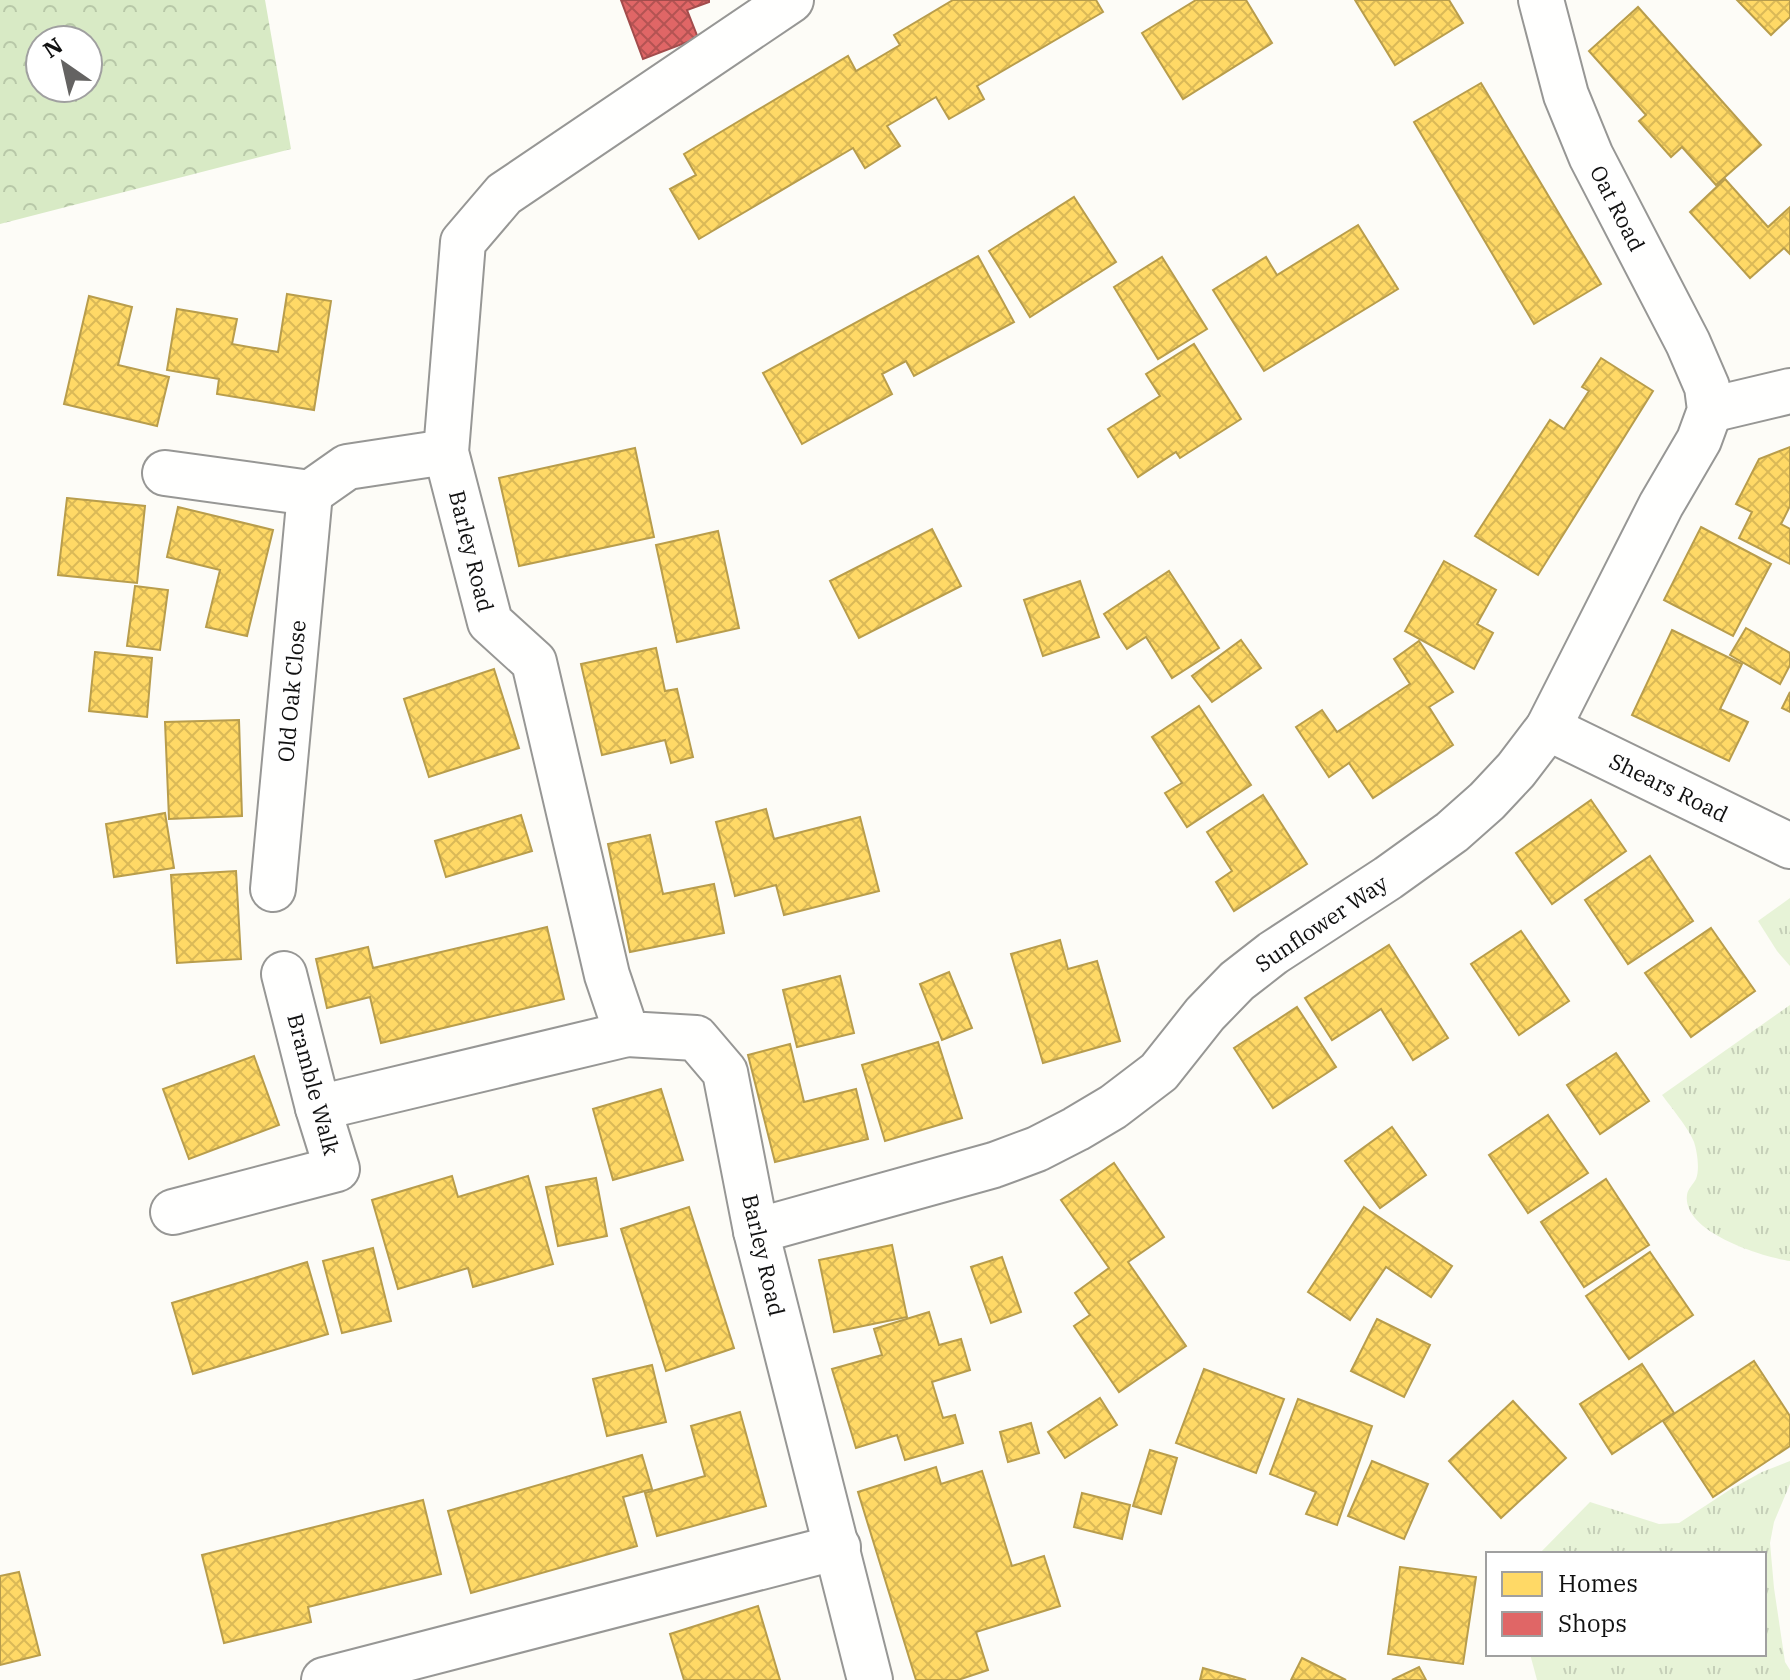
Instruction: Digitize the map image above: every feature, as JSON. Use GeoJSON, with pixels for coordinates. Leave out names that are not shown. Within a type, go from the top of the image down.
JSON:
{"type":"FeatureCollection","features":[{"type":"Feature","properties":{"kind":"street","name":"Oat Road"},"geometry":{"type":"LineString","coordinates":[[1541,0],[1566,95],[1591,156],[1688,343],[1707,387],[1710,410]]}},
{"type":"Feature","properties":{"kind":"street","name":"Barley Road"},"geometry":{"type":"LineString","coordinates":[[627,1034],[607,975],[534,662],[490,622],[446,452],[463,242],[504,194],[784,2]]}},
{"type":"Feature","properties":{"kind":"street"},"geometry":{"type":"LineString","coordinates":[[1710,410],[1790,391]]}},
{"type":"Feature","properties":{"kind":"street","name":"Sunflower Way"},"geometry":{"type":"LineString","coordinates":[[756,1231],[994,1165],[1037,1149],[1113,1107],[1159,1072],[1205,1014],[1237,981],[1273,953],[1452,832],[1516,770],[1548,728],[1661,505],[1699,440],[1710,410]]}},
{"type":"Feature","properties":{"kind":"street"},"geometry":{"type":"LineString","coordinates":[[165,473],[310,493],[347,467],[446,452]]}},
{"type":"Feature","properties":{"kind":"street","name":"Old Oak Close"},"geometry":{"type":"LineString","coordinates":[[273,889],[310,493]]}},
{"type":"Feature","properties":{"kind":"street","name":"Shears Road"},"geometry":{"type":"LineString","coordinates":[[1548,728],[1790,846]]}},
{"type":"Feature","properties":{"kind":"street","name":"Bramble Walk"},"geometry":{"type":"LineString","coordinates":[[173,1212],[337,1169],[284,974]]}},
{"type":"Feature","properties":{"kind":"street","name":"Barley Road"},"geometry":{"type":"LineString","coordinates":[[318,1108],[627,1034],[696,1038],[725,1072],[756,1231],[870,1680]]}},
{"type":"Feature","properties":{"kind":"street"},"geometry":{"type":"LineString","coordinates":[[324,1680],[838,1547]]}},
{"type":"Feature","properties":{"kind":"green space"},"geometry":{"type":"Polygon","coordinates":[[[0,0],[265,0],[291,149],[0,224],[0,0]]]}},
{"type":"Feature","properties":{"kind":"green space"},"geometry":{"type":"Polygon","coordinates":[[[1790,898],[1790,966],[1758,921],[1790,898]]]}},
{"type":"Feature","properties":{"kind":"green space"},"geometry":{"type":"Polygon","coordinates":[[[1790,1005],[1790,1261],[1744,1248],[1710,1231],[1697,1220],[1689,1208],[1687,1195],[1697,1175],[1695,1146],[1662,1095],[1790,1005]]]}},
{"type":"Feature","properties":{"kind":"green space"},"geometry":{"type":"Polygon","coordinates":[[[1790,1461],[1790,1484],[1774,1522],[1770,1543],[1774,1588],[1790,1680],[1537,1680],[1531,1656],[1766,1656],[1766,1552],[1541,1552],[1590,1502],[1659,1524],[1679,1523],[1762,1472],[1790,1461]]]}},
{"type":"Feature","properties":{"kind":"building: Homes"},"geometry":{"type":"Polygon","coordinates":[[[953,0],[1096,0],[1103,12],[977,86],[984,99],[949,119],[936,97],[887,126],[900,146],[865,168],[853,148],[699,239],[670,189],[696,175],[684,154],[848,56],[856,71],[900,45],[894,35],[953,0]]]}},
{"type":"Feature","properties":{"kind":"building: Homes"},"geometry":{"type":"Polygon","coordinates":[[[1196,0],[1246,0],[1272,43],[1183,99],[1142,33],[1196,0]]]}},
{"type":"Feature","properties":{"kind":"building: Homes"},"geometry":{"type":"Polygon","coordinates":[[[1355,0],[1449,0],[1463,23],[1395,65],[1355,0]]]}},
{"type":"Feature","properties":{"kind":"building: Homes"},"geometry":{"type":"Polygon","coordinates":[[[1737,0],[1790,0],[1790,17],[1771,35],[1737,0]]]}},
{"type":"Feature","properties":{"kind":"building: Homes"},"geometry":{"type":"Polygon","coordinates":[[[1638,7],[1761,145],[1716,185],[1682,147],[1671,157],[1639,121],[1646,115],[1589,51],[1638,7]]]}},
{"type":"Feature","properties":{"kind":"building: Homes"},"geometry":{"type":"Polygon","coordinates":[[[1481,83],[1601,284],[1534,324],[1414,122],[1481,83]]]}},
{"type":"Feature","properties":{"kind":"building: Homes"},"geometry":{"type":"Polygon","coordinates":[[[1725,179],[1768,227],[1790,207],[1790,254],[1784,248],[1750,278],[1690,212],[1725,179]]]}},
{"type":"Feature","properties":{"kind":"building: Homes"},"geometry":{"type":"Polygon","coordinates":[[[1074,197],[1116,262],[1030,317],[989,251],[1074,197]]]}},
{"type":"Feature","properties":{"kind":"building: Homes"},"geometry":{"type":"Polygon","coordinates":[[[1358,225],[1398,289],[1264,371],[1213,290],[1266,257],[1277,275],[1358,225]]]}},
{"type":"Feature","properties":{"kind":"building: Homes"},"geometry":{"type":"Polygon","coordinates":[[[978,256],[1014,322],[914,376],[906,361],[882,374],[892,394],[802,444],[763,373],[978,256]]]}},
{"type":"Feature","properties":{"kind":"building: Homes"},"geometry":{"type":"Polygon","coordinates":[[[1162,257],[1207,329],[1158,359],[1114,287],[1162,257]]]}},
{"type":"Feature","properties":{"kind":"building: Homes"},"geometry":{"type":"Polygon","coordinates":[[[287,294],[331,301],[314,410],[217,394],[219,379],[167,370],[177,309],[237,319],[232,344],[278,352],[287,294]]]}},
{"type":"Feature","properties":{"kind":"building: Homes"},"geometry":{"type":"Polygon","coordinates":[[[89,296],[132,307],[118,365],[169,377],[157,426],[64,404],[89,296]]]}},
{"type":"Feature","properties":{"kind":"building: Homes"},"geometry":{"type":"Polygon","coordinates":[[[1194,344],[1241,419],[1180,458],[1176,452],[1138,477],[1108,429],[1160,396],[1146,374],[1194,344]]]}},
{"type":"Feature","properties":{"kind":"building: Homes"},"geometry":{"type":"Polygon","coordinates":[[[1601,358],[1653,391],[1538,575],[1475,536],[1550,420],[1564,429],[1589,391],[1582,387],[1601,358]]]}},
{"type":"Feature","properties":{"kind":"building: Homes"},"geometry":{"type":"Polygon","coordinates":[[[1790,447],[1790,506],[1781,524],[1790,529],[1790,564],[1739,538],[1752,512],[1736,504],[1759,459],[1790,447]]]}},
{"type":"Feature","properties":{"kind":"building: Homes"},"geometry":{"type":"Polygon","coordinates":[[[635,448],[654,537],[519,566],[499,478],[635,448]]]}},
{"type":"Feature","properties":{"kind":"building: Homes"},"geometry":{"type":"Polygon","coordinates":[[[67,498],[145,506],[137,583],[58,575],[67,498]]]}},
{"type":"Feature","properties":{"kind":"building: Homes"},"geometry":{"type":"Polygon","coordinates":[[[178,507],[273,530],[247,636],[206,627],[220,570],[167,557],[178,507]]]}},
{"type":"Feature","properties":{"kind":"building: Homes"},"geometry":{"type":"Polygon","coordinates":[[[1701,527],[1771,564],[1733,636],[1664,600],[1701,527]]]}},
{"type":"Feature","properties":{"kind":"building: Homes"},"geometry":{"type":"Polygon","coordinates":[[[932,529],[961,586],[859,638],[830,581],[932,529]]]}},
{"type":"Feature","properties":{"kind":"building: Homes"},"geometry":{"type":"Polygon","coordinates":[[[718,531],[739,628],[677,642],[656,545],[718,531]]]}},
{"type":"Feature","properties":{"kind":"building: Homes"},"geometry":{"type":"Polygon","coordinates":[[[1444,561],[1496,590],[1477,624],[1493,633],[1474,669],[1405,631],[1444,561]]]}},
{"type":"Feature","properties":{"kind":"building: Homes"},"geometry":{"type":"Polygon","coordinates":[[[1169,571],[1219,648],[1172,678],[1146,637],[1127,649],[1104,614],[1169,571]]]}},
{"type":"Feature","properties":{"kind":"building: Homes"},"geometry":{"type":"Polygon","coordinates":[[[1080,581],[1099,637],[1043,656],[1024,600],[1080,581]]]}},
{"type":"Feature","properties":{"kind":"building: Homes"},"geometry":{"type":"Polygon","coordinates":[[[135,586],[168,590],[160,650],[127,646],[135,586]]]}},
{"type":"Feature","properties":{"kind":"building: Homes"},"geometry":{"type":"Polygon","coordinates":[[[1746,628],[1790,653],[1790,665],[1780,684],[1730,655],[1746,628]]]}},
{"type":"Feature","properties":{"kind":"building: Homes"},"geometry":{"type":"Polygon","coordinates":[[[1672,630],[1742,664],[1720,709],[1748,722],[1729,761],[1632,715],[1672,630]]]}},
{"type":"Feature","properties":{"kind":"building: Homes"},"geometry":{"type":"Polygon","coordinates":[[[1241,640],[1261,668],[1212,702],[1192,676],[1241,640]]]}},
{"type":"Feature","properties":{"kind":"building: Homes"},"geometry":{"type":"Polygon","coordinates":[[[1419,641],[1453,692],[1429,707],[1453,745],[1373,798],[1349,763],[1329,777],[1296,727],[1322,710],[1337,732],[1410,684],[1394,659],[1419,641]]]}},
{"type":"Feature","properties":{"kind":"building: Homes"},"geometry":{"type":"Polygon","coordinates":[[[656,648],[665,691],[677,689],[693,757],[671,763],[665,740],[602,755],[581,664],[656,648]]]}},
{"type":"Feature","properties":{"kind":"building: Homes"},"geometry":{"type":"Polygon","coordinates":[[[95,652],[152,658],[147,717],[89,711],[95,652]]]}},
{"type":"Feature","properties":{"kind":"building: Homes"},"geometry":{"type":"Polygon","coordinates":[[[494,669],[519,748],[429,777],[404,699],[494,669]]]}},
{"type":"Feature","properties":{"kind":"building: Homes"},"geometry":{"type":"Polygon","coordinates":[[[1790,692],[1790,712],[1782,708],[1790,692]]]}},
{"type":"Feature","properties":{"kind":"building: Homes"},"geometry":{"type":"Polygon","coordinates":[[[1199,706],[1251,785],[1187,827],[1165,793],[1182,783],[1152,737],[1199,706]]]}},
{"type":"Feature","properties":{"kind":"building: Homes"},"geometry":{"type":"Polygon","coordinates":[[[239,720],[242,816],[169,819],[165,722],[239,720]]]}},
{"type":"Feature","properties":{"kind":"building: Homes"},"geometry":{"type":"Polygon","coordinates":[[[1263,795],[1307,864],[1234,911],[1216,882],[1232,871],[1207,832],[1263,795]]]}},
{"type":"Feature","properties":{"kind":"building: Homes"},"geometry":{"type":"Polygon","coordinates":[[[1591,800],[1626,851],[1552,904],[1516,853],[1591,800]]]}},
{"type":"Feature","properties":{"kind":"building: Homes"},"geometry":{"type":"Polygon","coordinates":[[[766,809],[774,839],[860,817],[879,891],[784,915],[776,885],[735,896],[716,822],[766,809]]]}},
{"type":"Feature","properties":{"kind":"building: Homes"},"geometry":{"type":"Polygon","coordinates":[[[165,813],[174,868],[114,877],[106,824],[165,813]]]}},
{"type":"Feature","properties":{"kind":"building: Homes"},"geometry":{"type":"Polygon","coordinates":[[[521,815],[532,851],[446,877],[435,841],[521,815]]]}},
{"type":"Feature","properties":{"kind":"building: Homes"},"geometry":{"type":"Polygon","coordinates":[[[650,835],[663,894],[714,884],[724,933],[630,952],[608,844],[650,835]]]}},
{"type":"Feature","properties":{"kind":"building: Homes"},"geometry":{"type":"Polygon","coordinates":[[[1650,856],[1693,921],[1628,964],[1585,900],[1650,856]]]}},
{"type":"Feature","properties":{"kind":"building: Homes"},"geometry":{"type":"Polygon","coordinates":[[[236,871],[241,959],[177,963],[171,875],[236,871]]]}},
{"type":"Feature","properties":{"kind":"building: Homes"},"geometry":{"type":"Polygon","coordinates":[[[547,927],[564,999],[381,1043],[370,997],[327,1008],[316,959],[368,947],[373,968],[547,927]]]}},
{"type":"Feature","properties":{"kind":"building: Homes"},"geometry":{"type":"Polygon","coordinates":[[[1711,928],[1755,991],[1691,1037],[1645,973],[1711,928]]]}},
{"type":"Feature","properties":{"kind":"building: Homes"},"geometry":{"type":"Polygon","coordinates":[[[1521,931],[1569,1001],[1519,1035],[1471,964],[1521,931]]]}},
{"type":"Feature","properties":{"kind":"building: Homes"},"geometry":{"type":"Polygon","coordinates":[[[1060,940],[1068,969],[1097,961],[1120,1041],[1043,1063],[1011,954],[1060,940]]]}},
{"type":"Feature","properties":{"kind":"building: Homes"},"geometry":{"type":"Polygon","coordinates":[[[1389,945],[1448,1038],[1413,1060],[1381,1009],[1332,1040],[1305,998],[1389,945]]]}},
{"type":"Feature","properties":{"kind":"building: Homes"},"geometry":{"type":"Polygon","coordinates":[[[949,972],[972,1028],[942,1040],[920,984],[949,972]]]}},
{"type":"Feature","properties":{"kind":"building: Homes"},"geometry":{"type":"Polygon","coordinates":[[[840,976],[854,1033],[797,1047],[783,990],[840,976]]]}},
{"type":"Feature","properties":{"kind":"building: Homes"},"geometry":{"type":"Polygon","coordinates":[[[1297,1007],[1336,1067],[1273,1108],[1234,1048],[1297,1007]]]}},
{"type":"Feature","properties":{"kind":"building: Homes"},"geometry":{"type":"Polygon","coordinates":[[[938,1042],[962,1118],[885,1141],[862,1065],[938,1042]]]}},
{"type":"Feature","properties":{"kind":"building: Homes"},"geometry":{"type":"Polygon","coordinates":[[[790,1044],[804,1102],[856,1089],[868,1139],[775,1162],[748,1055],[790,1044]]]}},
{"type":"Feature","properties":{"kind":"building: Homes"},"geometry":{"type":"Polygon","coordinates":[[[1616,1053],[1649,1101],[1600,1134],[1567,1085],[1616,1053]]]}},
{"type":"Feature","properties":{"kind":"building: Homes"},"geometry":{"type":"Polygon","coordinates":[[[254,1056],[279,1125],[189,1159],[163,1089],[254,1056]]]}},
{"type":"Feature","properties":{"kind":"building: Homes"},"geometry":{"type":"Polygon","coordinates":[[[661,1089],[683,1160],[613,1180],[593,1109],[661,1089]]]}},
{"type":"Feature","properties":{"kind":"building: Homes"},"geometry":{"type":"Polygon","coordinates":[[[1548,1115],[1588,1173],[1528,1213],[1489,1155],[1548,1115]]]}},
{"type":"Feature","properties":{"kind":"building: Homes"},"geometry":{"type":"Polygon","coordinates":[[[1392,1127],[1426,1175],[1380,1208],[1345,1161],[1392,1127]]]}},
{"type":"Feature","properties":{"kind":"building: Homes"},"geometry":{"type":"Polygon","coordinates":[[[1114,1163],[1164,1237],[1128,1262],[1186,1346],[1119,1392],[1074,1326],[1090,1315],[1075,1293],[1109,1268],[1061,1200],[1114,1163]]]}},
{"type":"Feature","properties":{"kind":"building: Homes"},"geometry":{"type":"Polygon","coordinates":[[[452,1176],[458,1197],[528,1176],[553,1264],[473,1287],[468,1268],[398,1289],[372,1200],[452,1176]]]}},
{"type":"Feature","properties":{"kind":"building: Homes"},"geometry":{"type":"Polygon","coordinates":[[[596,1178],[607,1236],[558,1246],[546,1187],[596,1178]]]}},
{"type":"Feature","properties":{"kind":"building: Homes"},"geometry":{"type":"Polygon","coordinates":[[[1606,1179],[1649,1245],[1584,1287],[1541,1222],[1606,1179]]]}},
{"type":"Feature","properties":{"kind":"building: Homes"},"geometry":{"type":"Polygon","coordinates":[[[689,1207],[734,1348],[666,1371],[621,1229],[689,1207]]]}},
{"type":"Feature","properties":{"kind":"building: Homes"},"geometry":{"type":"Polygon","coordinates":[[[1364,1207],[1452,1266],[1431,1297],[1386,1267],[1350,1320],[1308,1292],[1364,1207]]]}},
{"type":"Feature","properties":{"kind":"building: Homes"},"geometry":{"type":"Polygon","coordinates":[[[892,1245],[907,1317],[834,1332],[819,1260],[892,1245]]]}},
{"type":"Feature","properties":{"kind":"building: Homes"},"geometry":{"type":"Polygon","coordinates":[[[373,1248],[391,1321],[342,1333],[323,1261],[373,1248]]]}},
{"type":"Feature","properties":{"kind":"building: Homes"},"geometry":{"type":"Polygon","coordinates":[[[1650,1252],[1693,1315],[1629,1359],[1586,1296],[1650,1252]]]}},
{"type":"Feature","properties":{"kind":"building: Homes"},"geometry":{"type":"Polygon","coordinates":[[[1002,1257],[1021,1312],[991,1323],[971,1267],[1002,1257]]]}},
{"type":"Feature","properties":{"kind":"building: Homes"},"geometry":{"type":"Polygon","coordinates":[[[307,1262],[328,1334],[193,1374],[172,1303],[307,1262]]]}},
{"type":"Feature","properties":{"kind":"building: Homes"},"geometry":{"type":"Polygon","coordinates":[[[929,1312],[939,1345],[961,1339],[970,1370],[932,1382],[943,1418],[955,1415],[963,1443],[905,1460],[897,1435],[856,1448],[832,1369],[882,1355],[874,1329],[929,1312]]]}},
{"type":"Feature","properties":{"kind":"building: Homes"},"geometry":{"type":"Polygon","coordinates":[[[1377,1319],[1430,1345],[1404,1397],[1351,1371],[1377,1319]]]}},
{"type":"Feature","properties":{"kind":"building: Homes"},"geometry":{"type":"Polygon","coordinates":[[[1754,1361],[1790,1416],[1790,1446],[1713,1497],[1663,1421],[1754,1361]]]}},
{"type":"Feature","properties":{"kind":"building: Homes"},"geometry":{"type":"Polygon","coordinates":[[[1642,1364],[1674,1413],[1612,1454],[1580,1404],[1642,1364]]]}},
{"type":"Feature","properties":{"kind":"building: Homes"},"geometry":{"type":"Polygon","coordinates":[[[652,1365],[666,1422],[607,1436],[593,1379],[652,1365]]]}},
{"type":"Feature","properties":{"kind":"building: Homes"},"geometry":{"type":"Polygon","coordinates":[[[1204,1369],[1284,1399],[1256,1473],[1176,1443],[1204,1369]]]}},
{"type":"Feature","properties":{"kind":"building: Homes"},"geometry":{"type":"Polygon","coordinates":[[[1100,1398],[1117,1425],[1065,1458],[1048,1432],[1100,1398]]]}},
{"type":"Feature","properties":{"kind":"building: Homes"},"geometry":{"type":"Polygon","coordinates":[[[1298,1399],[1372,1426],[1337,1525],[1306,1514],[1316,1492],[1270,1474],[1298,1399]]]}},
{"type":"Feature","properties":{"kind":"building: Homes"},"geometry":{"type":"Polygon","coordinates":[[[1513,1401],[1566,1458],[1501,1518],[1449,1461],[1513,1401]]]}},
{"type":"Feature","properties":{"kind":"building: Homes"},"geometry":{"type":"Polygon","coordinates":[[[740,1412],[766,1506],[657,1536],[645,1493],[705,1476],[691,1426],[740,1412]]]}},
{"type":"Feature","properties":{"kind":"building: Homes"},"geometry":{"type":"Polygon","coordinates":[[[1031,1423],[1039,1453],[1008,1462],[1000,1432],[1031,1423]]]}},
{"type":"Feature","properties":{"kind":"building: Homes"},"geometry":{"type":"Polygon","coordinates":[[[1150,1450],[1177,1458],[1161,1514],[1133,1506],[1150,1450]]]}},
{"type":"Feature","properties":{"kind":"building: Homes"},"geometry":{"type":"Polygon","coordinates":[[[642,1455],[652,1489],[623,1497],[637,1546],[471,1593],[448,1511],[642,1455]]]}},
{"type":"Feature","properties":{"kind":"building: Homes"},"geometry":{"type":"Polygon","coordinates":[[[1372,1461],[1428,1484],[1404,1539],[1348,1516],[1372,1461]]]}},
{"type":"Feature","properties":{"kind":"building: Homes"},"geometry":{"type":"Polygon","coordinates":[[[936,1467],[941,1484],[982,1471],[1012,1566],[1044,1556],[1060,1606],[976,1632],[988,1670],[958,1680],[916,1680],[858,1492],[936,1467]]]}},
{"type":"Feature","properties":{"kind":"building: Homes"},"geometry":{"type":"Polygon","coordinates":[[[1082,1493],[1130,1505],[1122,1539],[1074,1527],[1082,1493]]]}},
{"type":"Feature","properties":{"kind":"building: Homes"},"geometry":{"type":"Polygon","coordinates":[[[423,1500],[441,1574],[308,1607],[311,1622],[224,1643],[202,1555],[423,1500]]]}},
{"type":"Feature","properties":{"kind":"building: Homes"},"geometry":{"type":"Polygon","coordinates":[[[1400,1567],[1476,1577],[1463,1664],[1388,1654],[1400,1567]]]}},
{"type":"Feature","properties":{"kind":"building: Homes"},"geometry":{"type":"Polygon","coordinates":[[[19,1572],[40,1655],[0,1665],[0,1576],[19,1572]]]}},
{"type":"Feature","properties":{"kind":"building: Homes"},"geometry":{"type":"Polygon","coordinates":[[[758,1606],[780,1680],[684,1680],[670,1634],[758,1606]]]}},
{"type":"Feature","properties":{"kind":"building: Homes"},"geometry":{"type":"Polygon","coordinates":[[[1302,1658],[1346,1680],[1291,1680],[1302,1658]]]}},
{"type":"Feature","properties":{"kind":"building: Homes"},"geometry":{"type":"Polygon","coordinates":[[[1419,1667],[1426,1680],[1392,1680],[1419,1667]]]}},
{"type":"Feature","properties":{"kind":"building: Homes"},"geometry":{"type":"Polygon","coordinates":[[[1203,1668],[1246,1680],[1200,1680],[1203,1668]]]}},
{"type":"Feature","properties":{"kind":"building: Shops"},"geometry":{"type":"Polygon","coordinates":[[[621,0],[709,2],[687,10],[698,38],[643,59],[621,0]]]}}]}
